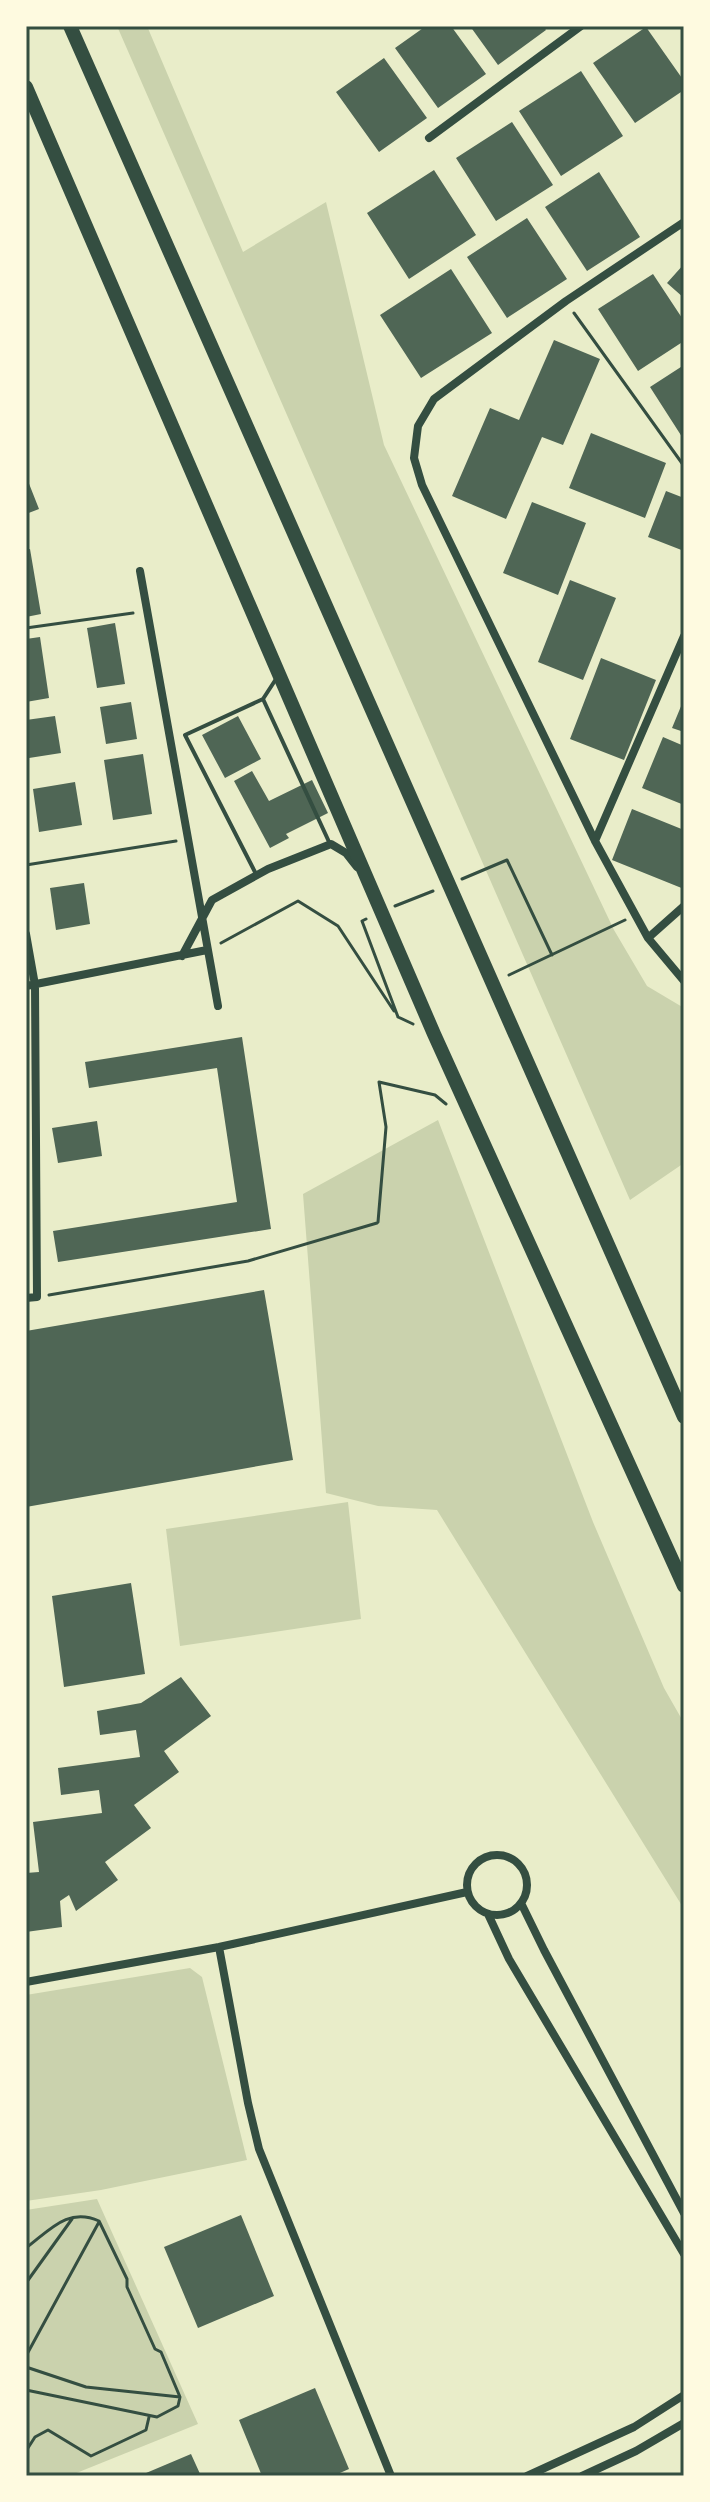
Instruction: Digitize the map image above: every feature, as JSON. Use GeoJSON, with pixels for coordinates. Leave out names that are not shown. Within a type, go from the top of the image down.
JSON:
{"type":"FeatureCollection","features":[{"type":"Feature","properties":{"kind":"highway"},"geometry":{"type":"LineString","coordinates":[[70,26],[684,1417]]}},
{"type":"Feature","properties":{"kind":"highway"},"geometry":{"type":"LineString","coordinates":[[26,87],[434,1034],[684,1586]]}},
{"type":"Feature","properties":{"kind":"street"},"geometry":{"type":"LineString","coordinates":[[429,138],[581,26]]}},
{"type":"Feature","properties":{"kind":"street"},"geometry":{"type":"LineString","coordinates":[[684,222],[566,301],[434,399],[418,426],[414,458],[422,485],[595,841],[648,938],[684,981]]}},
{"type":"Feature","properties":{"kind":"street"},"geometry":{"type":"LineString","coordinates":[[140,571],[218,1006]]}},
{"type":"Feature","properties":{"kind":"street"},"geometry":{"type":"LineString","coordinates":[[595,841],[684,636]]}},
{"type":"Feature","properties":{"kind":"street"},"geometry":{"type":"LineString","coordinates":[[182,956],[212,900],[257,875],[331,844],[346,853],[368,880]]}},
{"type":"Feature","properties":{"kind":"street"},"geometry":{"type":"LineString","coordinates":[[648,938],[684,906]]}},
{"type":"Feature","properties":{"kind":"street"},"geometry":{"type":"LineString","coordinates":[[26,934],[30,986],[37,1297],[26,1298]]}},
{"type":"Feature","properties":{"kind":"street"},"geometry":{"type":"LineString","coordinates":[[30,986],[207,950]]}},
{"type":"Feature","properties":{"kind":"street"},"geometry":{"type":"LineString","coordinates":[[503,1855],[517,1862],[524,1870],[527,1888],[521,1903],[504,1914],[488,1914],[478,1909],[467,1892],[470,1871],[478,1861],[488,1856],[503,1855]]}},
{"type":"Feature","properties":{"kind":"street"},"geometry":{"type":"LineString","coordinates":[[26,1982],[219,1947],[467,1892]]}},
{"type":"Feature","properties":{"kind":"street"},"geometry":{"type":"LineString","coordinates":[[521,1903],[684,2213]]}},
{"type":"Feature","properties":{"kind":"street"},"geometry":{"type":"LineString","coordinates":[[488,1914],[509,1959],[684,2254]]}},
{"type":"Feature","properties":{"kind":"street"},"geometry":{"type":"LineString","coordinates":[[219,1947],[259,2149],[391,2476]]}},
{"type":"Feature","properties":{"kind":"street"},"geometry":{"type":"LineString","coordinates":[[527,2476],[634,2427],[684,2395]]}},
{"type":"Feature","properties":{"kind":"street"},"geometry":{"type":"LineString","coordinates":[[582,2476],[636,2451],[684,2423]]}},
{"type":"Feature","properties":{"kind":"lane"},"geometry":{"type":"LineString","coordinates":[[257,875],[185,735],[263,699],[279,674]]}},
{"type":"Feature","properties":{"kind":"lane"},"geometry":{"type":"LineString","coordinates":[[263,699],[331,844]]}},
{"type":"Feature","properties":{"kind":"path"},"geometry":{"type":"LineString","coordinates":[[566,301],[684,466]]}},
{"type":"Feature","properties":{"kind":"path"},"geometry":{"type":"LineString","coordinates":[[26,628],[147,611]]}},
{"type":"Feature","properties":{"kind":"path"},"geometry":{"type":"LineString","coordinates":[[26,865],[187,839]]}},
{"type":"Feature","properties":{"kind":"path"},"geometry":{"type":"LineString","coordinates":[[207,950],[298,901],[338,926],[398,1017],[434,1034]]}},
{"type":"Feature","properties":{"kind":"path"},"geometry":{"type":"LineString","coordinates":[[493,983],[635,915]]}},
{"type":"Feature","properties":{"kind":"path"},"geometry":{"type":"LineString","coordinates":[[37,1297],[248,1261],[378,1222],[386,1127],[379,1082],[435,1095],[476,1127]]}},
{"type":"Feature","properties":{"kind":"path"},"geometry":{"type":"LineString","coordinates":[[26,2248],[74,2216],[86,2215],[99,2221],[127,2279],[127,2287],[155,2349],[161,2352],[180,2397],[178,2406],[157,2417],[26,2390]]}},
{"type":"Feature","properties":{"kind":"path"},"geometry":{"type":"LineString","coordinates":[[26,2283],[74,2216]]}},
{"type":"Feature","properties":{"kind":"path"},"geometry":{"type":"LineString","coordinates":[[26,2356],[99,2221]]}},
{"type":"Feature","properties":{"kind":"path"},"geometry":{"type":"LineString","coordinates":[[26,2367],[86,2387],[180,2397]]}},
{"type":"Feature","properties":{"kind":"path"},"geometry":{"type":"LineString","coordinates":[[26,2451],[35,2437],[48,2430],[91,2456],[146,2430],[150,2416]]}},
{"type":"Feature","properties":{"kind":"green space"},"geometry":{"type":"Polygon","coordinates":[[[117,26],[147,26],[243,252],[326,202],[384,445],[614,930],[647,986],[684,1008],[684,1163],[630,1200],[117,26]]]}},
{"type":"Feature","properties":{"kind":"green space"},"geometry":{"type":"Polygon","coordinates":[[[438,1120],[593,1522],[664,1688],[684,1723],[684,1909],[437,1510],[378,1506],[326,1493],[303,1194],[438,1120]]]}},
{"type":"Feature","properties":{"kind":"green space"},"geometry":{"type":"Polygon","coordinates":[[[348,1502],[361,1619],[180,1646],[166,1529],[348,1502]]]}},
{"type":"Feature","properties":{"kind":"green space"},"geometry":{"type":"Polygon","coordinates":[[[190,1968],[202,1977],[247,2160],[101,2190],[26,2201],[26,1995],[190,1968]]]}},
{"type":"Feature","properties":{"kind":"green space"},"geometry":{"type":"Polygon","coordinates":[[[97,2199],[198,2424],[69,2476],[26,2476],[26,2210],[97,2199]]]}},
{"type":"Feature","properties":{"kind":"building"},"geometry":{"type":"Polygon","coordinates":[[[426,26],[451,26],[486,74],[438,108],[395,48],[426,26]]]}},
{"type":"Feature","properties":{"kind":"building"},"geometry":{"type":"Polygon","coordinates":[[[470,26],[543,26],[546,30],[498,65],[470,26]]]}},
{"type":"Feature","properties":{"kind":"building"},"geometry":{"type":"Polygon","coordinates":[[[646,27],[684,81],[684,90],[635,123],[593,63],[646,27]]]}},
{"type":"Feature","properties":{"kind":"building"},"geometry":{"type":"Polygon","coordinates":[[[384,58],[427,118],[379,152],[336,92],[384,58]]]}},
{"type":"Feature","properties":{"kind":"building"},"geometry":{"type":"Polygon","coordinates":[[[581,71],[623,136],[561,176],[519,111],[581,71]]]}},
{"type":"Feature","properties":{"kind":"building"},"geometry":{"type":"Polygon","coordinates":[[[512,122],[553,185],[496,221],[456,158],[512,122]]]}},
{"type":"Feature","properties":{"kind":"building"},"geometry":{"type":"Polygon","coordinates":[[[434,170],[476,235],[409,279],[367,213],[434,170]]]}},
{"type":"Feature","properties":{"kind":"building"},"geometry":{"type":"Polygon","coordinates":[[[599,172],[640,237],[587,271],[545,207],[599,172]]]}},
{"type":"Feature","properties":{"kind":"building"},"geometry":{"type":"Polygon","coordinates":[[[527,218],[567,279],[507,318],[467,257],[527,218]]]}},
{"type":"Feature","properties":{"kind":"building"},"geometry":{"type":"Polygon","coordinates":[[[684,264],[684,298],[667,283],[684,264]]]}},
{"type":"Feature","properties":{"kind":"building"},"geometry":{"type":"Polygon","coordinates":[[[451,269],[492,333],[421,378],[380,315],[451,269]]]}},
{"type":"Feature","properties":{"kind":"building"},"geometry":{"type":"Polygon","coordinates":[[[653,274],[684,321],[684,341],[638,371],[598,309],[653,274]]]}},
{"type":"Feature","properties":{"kind":"building"},"geometry":{"type":"Polygon","coordinates":[[[554,340],[600,359],[563,445],[542,437],[506,519],[452,496],[490,408],[519,420],[554,340]]]}},
{"type":"Feature","properties":{"kind":"building"},"geometry":{"type":"Polygon","coordinates":[[[684,365],[684,440],[650,387],[684,365]]]}},
{"type":"Feature","properties":{"kind":"building"},"geometry":{"type":"Polygon","coordinates":[[[591,433],[666,463],[645,518],[569,488],[591,433]]]}},
{"type":"Feature","properties":{"kind":"building"},"geometry":{"type":"Polygon","coordinates":[[[26,476],[39,509],[26,514],[26,476]]]}},
{"type":"Feature","properties":{"kind":"building"},"geometry":{"type":"Polygon","coordinates":[[[666,491],[684,498],[684,551],[648,537],[666,491]]]}},
{"type":"Feature","properties":{"kind":"building"},"geometry":{"type":"Polygon","coordinates":[[[532,502],[586,523],[558,595],[503,573],[532,502]]]}},
{"type":"Feature","properties":{"kind":"building"},"geometry":{"type":"Polygon","coordinates":[[[30,549],[41,614],[26,617],[26,550],[30,549]]]}},
{"type":"Feature","properties":{"kind":"building"},"geometry":{"type":"Polygon","coordinates":[[[570,580],[616,598],[583,680],[538,662],[570,580]]]}},
{"type":"Feature","properties":{"kind":"building"},"geometry":{"type":"Polygon","coordinates":[[[115,623],[125,684],[97,688],[87,628],[115,623]]]}},
{"type":"Feature","properties":{"kind":"building"},"geometry":{"type":"Polygon","coordinates":[[[40,637],[49,698],[26,702],[26,639],[40,637]]]}},
{"type":"Feature","properties":{"kind":"building"},"geometry":{"type":"Polygon","coordinates":[[[601,658],[656,680],[624,760],[570,739],[601,658]]]}},
{"type":"Feature","properties":{"kind":"building"},"geometry":{"type":"Polygon","coordinates":[[[684,699],[684,732],[672,728],[684,699]]]}},
{"type":"Feature","properties":{"kind":"building"},"geometry":{"type":"Polygon","coordinates":[[[131,702],[137,739],[106,744],[100,707],[131,702]]]}},
{"type":"Feature","properties":{"kind":"building"},"geometry":{"type":"Polygon","coordinates":[[[55,716],[61,753],[29,758],[26,720],[55,716]]]}},
{"type":"Feature","properties":{"kind":"building"},"geometry":{"type":"Polygon","coordinates":[[[238,716],[261,759],[225,778],[202,735],[238,716]]]}},
{"type":"Feature","properties":{"kind":"building"},"geometry":{"type":"Polygon","coordinates":[[[663,737],[684,746],[684,805],[642,788],[663,737]]]}},
{"type":"Feature","properties":{"kind":"building"},"geometry":{"type":"Polygon","coordinates":[[[143,754],[152,814],[113,820],[104,760],[143,754]]]}},
{"type":"Feature","properties":{"kind":"building"},"geometry":{"type":"Polygon","coordinates":[[[252,771],[269,801],[312,780],[328,813],[286,834],[289,838],[270,848],[234,781],[252,771]]]}},
{"type":"Feature","properties":{"kind":"building"},"geometry":{"type":"Polygon","coordinates":[[[75,782],[82,825],[39,832],[33,789],[75,782]]]}},
{"type":"Feature","properties":{"kind":"building"},"geometry":{"type":"Polygon","coordinates":[[[632,809],[684,830],[684,889],[612,860],[632,809]]]}},
{"type":"Feature","properties":{"kind":"building"},"geometry":{"type":"Polygon","coordinates":[[[84,883],[90,924],[56,930],[50,888],[84,883]]]}},
{"type":"Feature","properties":{"kind":"building"},"geometry":{"type":"Polygon","coordinates":[[[242,1037],[271,1229],[58,1262],[53,1231],[237,1202],[217,1068],[89,1088],[85,1062],[242,1037]]]}},
{"type":"Feature","properties":{"kind":"building"},"geometry":{"type":"Polygon","coordinates":[[[97,1121],[102,1156],[58,1163],[52,1128],[97,1121]]]}},
{"type":"Feature","properties":{"kind":"building"},"geometry":{"type":"Polygon","coordinates":[[[264,1290],[293,1460],[26,1507],[26,1331],[264,1290]]]}},
{"type":"Feature","properties":{"kind":"building"},"geometry":{"type":"Polygon","coordinates":[[[131,1583],[145,1674],[64,1687],[52,1596],[131,1583]]]}},
{"type":"Feature","properties":{"kind":"building"},"geometry":{"type":"Polygon","coordinates":[[[181,1677],[211,1716],[164,1751],[179,1772],[134,1805],[151,1828],[105,1862],[118,1880],[76,1911],[69,1895],[60,1901],[62,1927],[26,1932],[26,1873],[39,1872],[33,1822],[102,1813],[99,1790],[61,1795],[58,1768],[140,1757],[136,1730],[100,1735],[97,1711],[141,1703],[181,1677]]]}},
{"type":"Feature","properties":{"kind":"building"},"geometry":{"type":"Polygon","coordinates":[[[241,2215],[274,2296],[198,2328],[164,2247],[241,2215]]]}},
{"type":"Feature","properties":{"kind":"building"},"geometry":{"type":"Polygon","coordinates":[[[315,2388],[349,2469],[333,2476],[262,2476],[239,2420],[315,2388]]]}},
{"type":"Feature","properties":{"kind":"building"},"geometry":{"type":"Polygon","coordinates":[[[191,2454],[201,2476],[139,2476],[191,2454]]]}}]}
